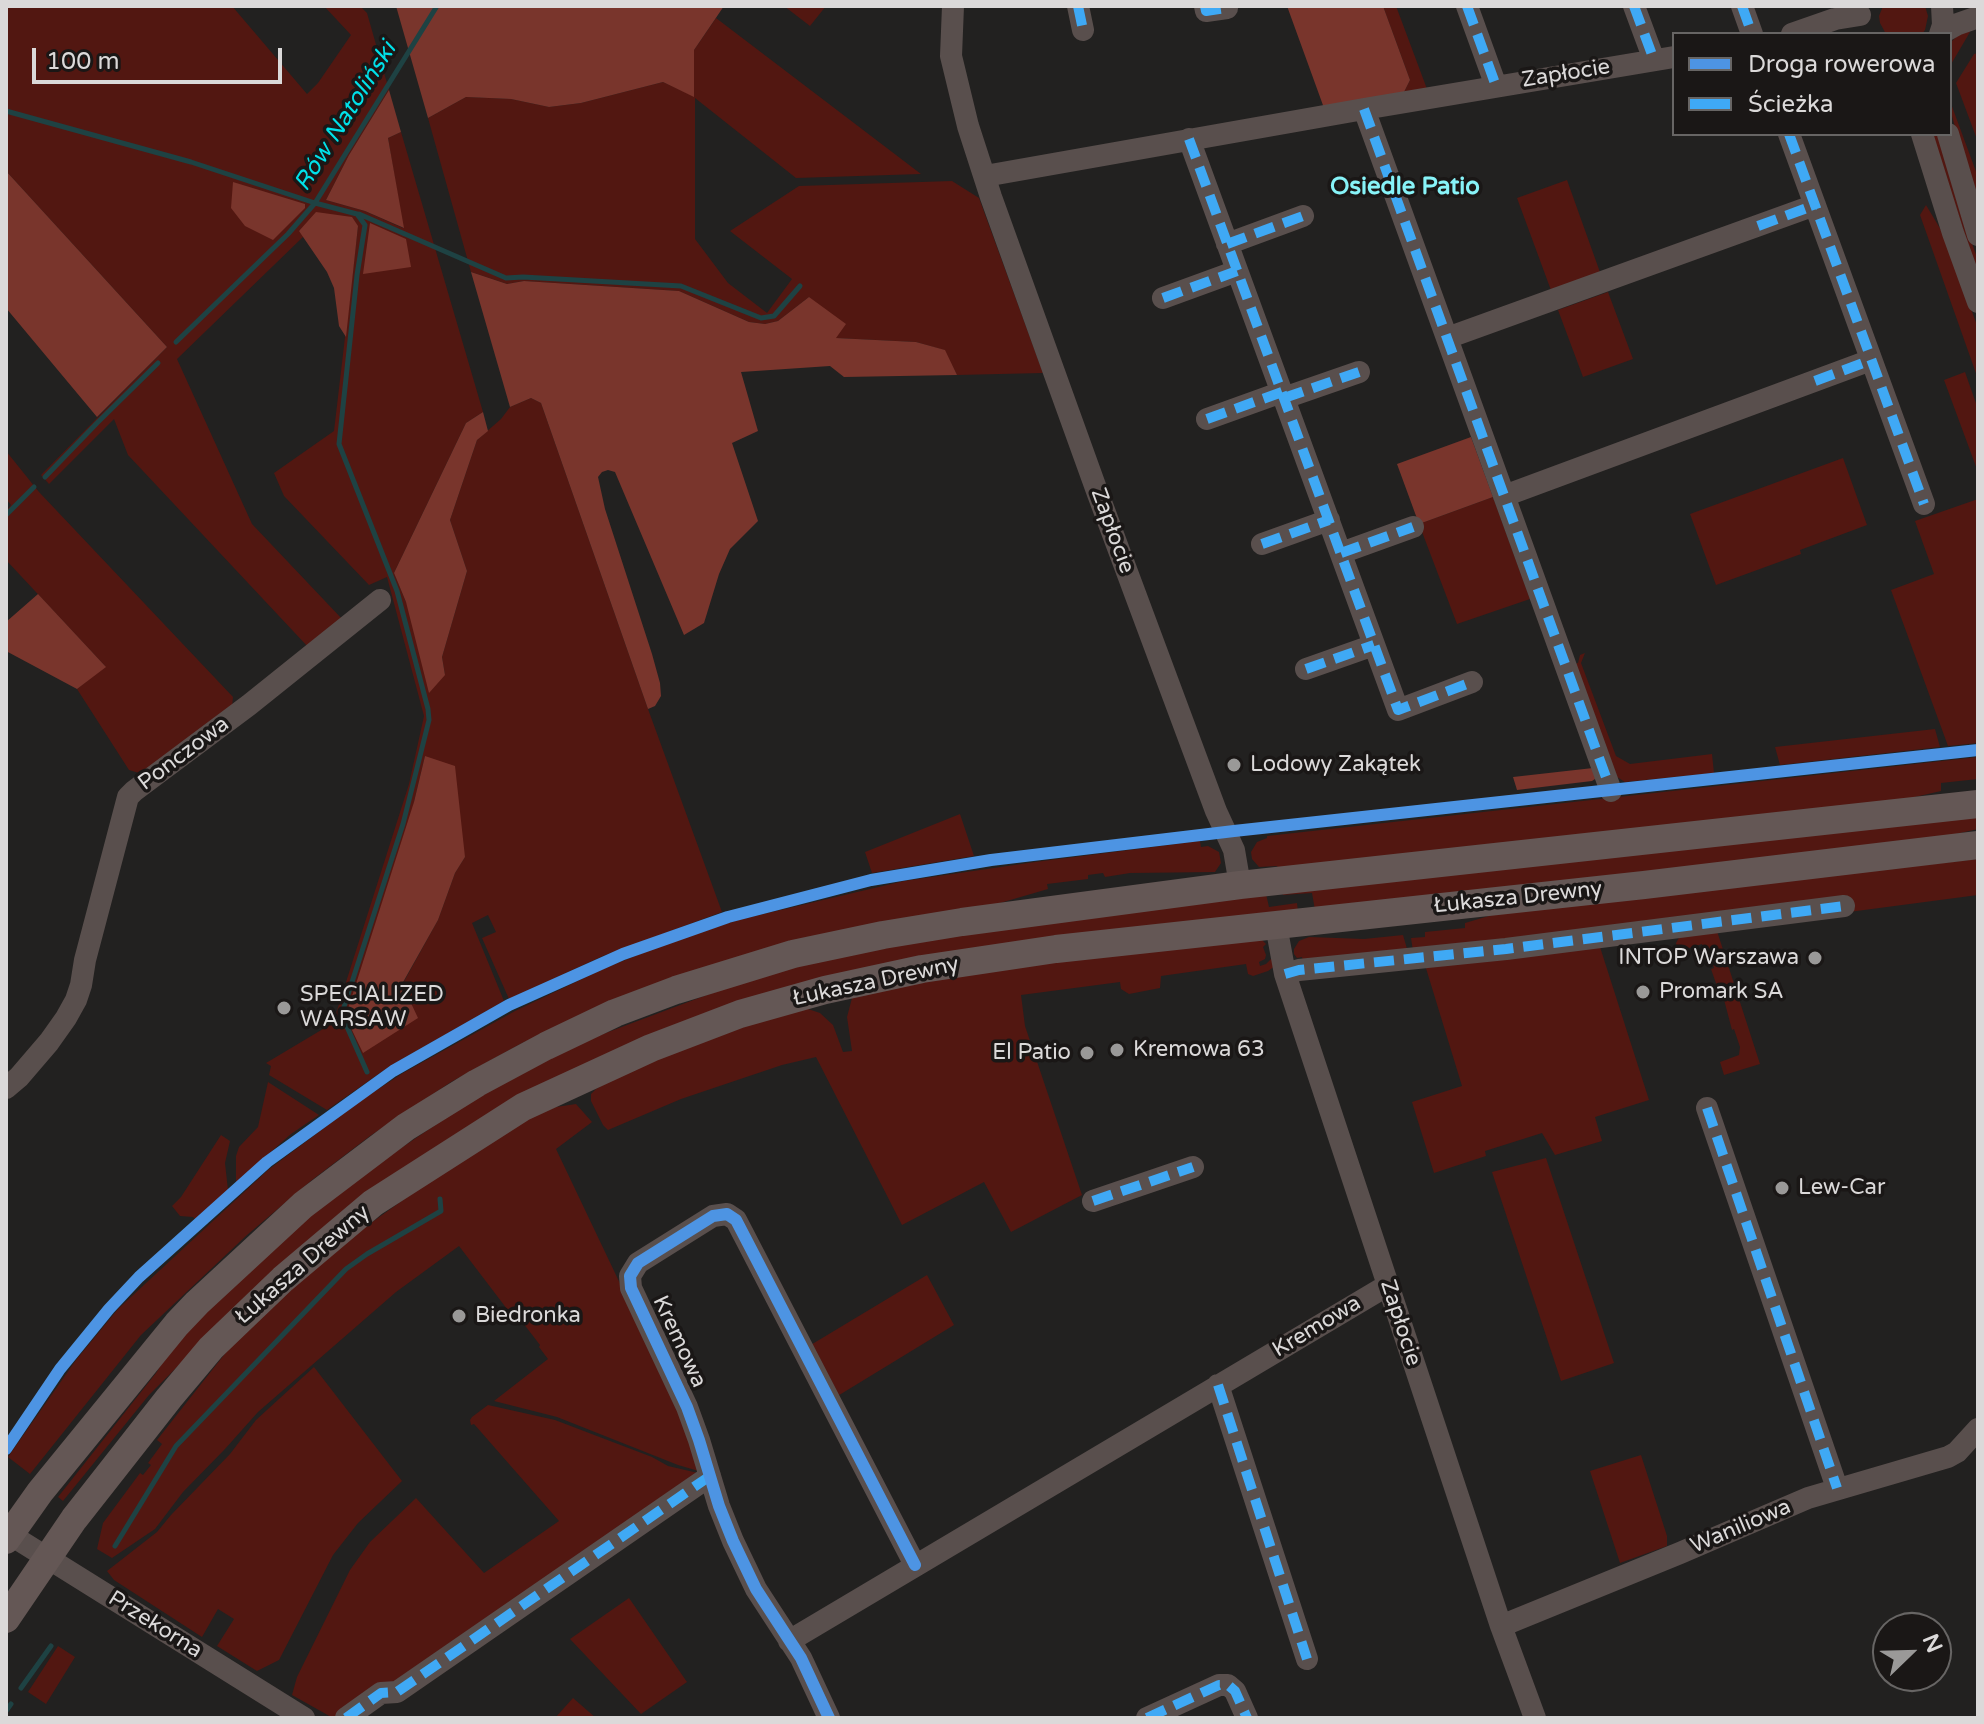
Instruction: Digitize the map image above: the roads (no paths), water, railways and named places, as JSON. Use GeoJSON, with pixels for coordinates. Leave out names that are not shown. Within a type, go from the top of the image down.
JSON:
{"type":"FeatureCollection","features":[{"type":"Feature","properties":{"kind":"main road","name":"Łukasza Drewny"},"geometry":{"type":"LineString","coordinates":[[7,1536],[177,1324],[303,1205],[406,1127],[477,1083],[615,1013],[676,990],[793,954],[949,924],[1240,885],[1978,804]]}},
{"type":"Feature","properties":{"kind":"main road","name":"Łukasza Drewny"},"geometry":{"type":"LineString","coordinates":[[6,1619],[74,1519],[169,1398],[211,1348],[265,1296],[373,1203],[523,1107],[665,1042],[740,1014],[825,990],[922,969],[1056,949],[1978,845]]}},
{"type":"Feature","properties":{"kind":"street","name":"Zapłocie"},"geometry":{"type":"LineString","coordinates":[[953,6],[951,56],[968,126],[1102,506],[1216,811],[1234,850],[1240,885]]}},
{"type":"Feature","properties":{"kind":"street"},"geometry":{"type":"LineString","coordinates":[[1078,6],[1083,30]]}},
{"type":"Feature","properties":{"kind":"street"},"geometry":{"type":"LineString","coordinates":[[1467,6],[1496,86]]}},
{"type":"Feature","properties":{"kind":"street"},"geometry":{"type":"LineString","coordinates":[[1634,6],[1664,58]]}},
{"type":"Feature","properties":{"kind":"street"},"geometry":{"type":"LineString","coordinates":[[1742,6],[1751,32]]}},
{"type":"Feature","properties":{"kind":"street"},"geometry":{"type":"LineString","coordinates":[[1941,32],[1942,6]]}},
{"type":"Feature","properties":{"kind":"street"},"geometry":{"type":"LineString","coordinates":[[1944,32],[1978,17]]}},
{"type":"Feature","properties":{"kind":"street"},"geometry":{"type":"LineString","coordinates":[[1798,32],[1835,19],[1862,18]]}},
{"type":"Feature","properties":{"kind":"street","name":"Zapłocie"},"geometry":{"type":"LineString","coordinates":[[985,176],[1664,58]]}},
{"type":"Feature","properties":{"kind":"street"},"geometry":{"type":"LineString","coordinates":[[1364,109],[1611,791]]}},
{"type":"Feature","properties":{"kind":"street"},"geometry":{"type":"LineString","coordinates":[[1790,136],[1924,504]]}},
{"type":"Feature","properties":{"kind":"street"},"geometry":{"type":"LineString","coordinates":[[1923,136],[1978,302]]}},
{"type":"Feature","properties":{"kind":"street"},"geometry":{"type":"LineString","coordinates":[[1949,136],[1978,235]]}},
{"type":"Feature","properties":{"kind":"street"},"geometry":{"type":"LineString","coordinates":[[1189,139],[1398,710],[1472,682]]}},
{"type":"Feature","properties":{"kind":"street"},"geometry":{"type":"LineString","coordinates":[[1447,338],[1815,205]]}},
{"type":"Feature","properties":{"kind":"street"},"geometry":{"type":"LineString","coordinates":[[1227,244],[1303,216]]}},
{"type":"Feature","properties":{"kind":"street"},"geometry":{"type":"LineString","coordinates":[[1163,298],[1237,271]]}},
{"type":"Feature","properties":{"kind":"street"},"geometry":{"type":"LineString","coordinates":[[1504,496],[1871,360]]}},
{"type":"Feature","properties":{"kind":"street"},"geometry":{"type":"LineString","coordinates":[[1207,419],[1359,372]]}},
{"type":"Feature","properties":{"kind":"street"},"geometry":{"type":"LineString","coordinates":[[1262,544],[1329,520]]}},
{"type":"Feature","properties":{"kind":"street"},"geometry":{"type":"LineString","coordinates":[[1341,553],[1413,527]]}},
{"type":"Feature","properties":{"kind":"street","name":"Ponczowa"},"geometry":{"type":"LineString","coordinates":[[6,1088],[49,1042],[76,1000],[128,797],[380,600]]}},
{"type":"Feature","properties":{"kind":"street"},"geometry":{"type":"LineString","coordinates":[[1306,669],[1374,645]]}},
{"type":"Feature","properties":{"kind":"street"},"geometry":{"type":"LineString","coordinates":[[1285,974],[1844,906]]}},
{"type":"Feature","properties":{"kind":"street","name":"Zapłocie"},"geometry":{"type":"LineString","coordinates":[[1276,925],[1285,974],[1501,1626],[1535,1718]]}},
{"type":"Feature","properties":{"kind":"street"},"geometry":{"type":"LineString","coordinates":[[1707,1108],[1837,1488]]}},
{"type":"Feature","properties":{"kind":"street"},"geometry":{"type":"LineString","coordinates":[[1093,1201],[1193,1167]]}},
{"type":"Feature","properties":{"kind":"street","name":"Kremowa"},"geometry":{"type":"LineString","coordinates":[[829,1718],[801,1658],[756,1589],[733,1541],[687,1407],[631,1288],[630,1276],[638,1263],[713,1216],[727,1214],[736,1220],[915,1565]]}},
{"type":"Feature","properties":{"kind":"street","name":"Kremowa"},"geometry":{"type":"LineString","coordinates":[[789,1641],[1388,1285]]}},
{"type":"Feature","properties":{"kind":"street"},"geometry":{"type":"LineString","coordinates":[[1218,1385],[1307,1659]]}},
{"type":"Feature","properties":{"kind":"street","name":"Waniliowa"},"geometry":{"type":"LineString","coordinates":[[1501,1626],[1808,1498],[1948,1457],[1957,1452],[1978,1429]]}},
{"type":"Feature","properties":{"kind":"street"},"geometry":{"type":"LineString","coordinates":[[346,1718],[381,1693],[397,1692],[710,1476]]}},
{"type":"Feature","properties":{"kind":"street","name":"Przekorna"},"geometry":{"type":"LineString","coordinates":[[7,1536],[304,1718]]}},
{"type":"Feature","properties":{"kind":"street"},"geometry":{"type":"LineString","coordinates":[[1147,1718],[1219,1685],[1228,1685],[1235,1691],[1247,1718]]}},
{"type":"Feature","properties":{"kind":"waterway","name":"Rów Natoliński"},"geometry":{"type":"LineString","coordinates":[[176,342],[288,234],[315,203],[437,6]]}},
{"type":"Feature","properties":{"kind":"waterway"},"geometry":{"type":"LineString","coordinates":[[6,111],[191,162],[357,214],[365,225],[339,444],[397,591],[429,720],[403,824],[343,1010],[344,1020],[367,1072]]}},
{"type":"Feature","properties":{"kind":"waterway"},"geometry":{"type":"LineString","coordinates":[[359,214],[506,278],[681,286],[761,318],[774,316],[800,286]]}},
{"type":"Feature","properties":{"kind":"waterway","name":"Rów Natoliński"},"geometry":{"type":"LineString","coordinates":[[45,477],[158,363]]}},
{"type":"Feature","properties":{"kind":"waterway","name":"Rów Natoliński"},"geometry":{"type":"LineString","coordinates":[[6,515],[34,487]]}},
{"type":"Feature","properties":{"kind":"waterway"},"geometry":{"type":"LineString","coordinates":[[115,1546],[176,1446],[346,1269],[441,1211],[440,1199]]}},
{"type":"Feature","properties":{"kind":"waterway"},"geometry":{"type":"LineString","coordinates":[[21,1688],[51,1646]]}},
{"type":"Feature","properties":{"kind":"waterway"},"geometry":{"type":"LineString","coordinates":[[6,1711],[11,1704]]}},
{"type":"Feature","properties":{"kind":"place","name":"Lodowy Zakątek"},"geometry":{"type":"Point","coordinates":[1234,765]}},
{"type":"Feature","properties":{"kind":"place","name":"INTOP Warszawa"},"geometry":{"type":"Point","coordinates":[1815,958]}},
{"type":"Feature","properties":{"kind":"place","name":"Promark SA"},"geometry":{"type":"Point","coordinates":[1643,992]}},
{"type":"Feature","properties":{"kind":"place","name":"SPECIALIZED WARSAW"},"geometry":{"type":"Point","coordinates":[284,1008]}},
{"type":"Feature","properties":{"kind":"place","name":"Kremowa 63"},"geometry":{"type":"Point","coordinates":[1117,1050]}},
{"type":"Feature","properties":{"kind":"place","name":"El Patio"},"geometry":{"type":"Point","coordinates":[1087,1053]}},
{"type":"Feature","properties":{"kind":"place","name":"Lew-Car"},"geometry":{"type":"Point","coordinates":[1782,1188]}},
{"type":"Feature","properties":{"kind":"place","name":"Biedronka"},"geometry":{"type":"Point","coordinates":[459,1316]}},
{"type":"Feature","properties":{"kind":"district","name":"Osiedle Patio"},"geometry":{"type":"Point","coordinates":[1405,188]}}]}
